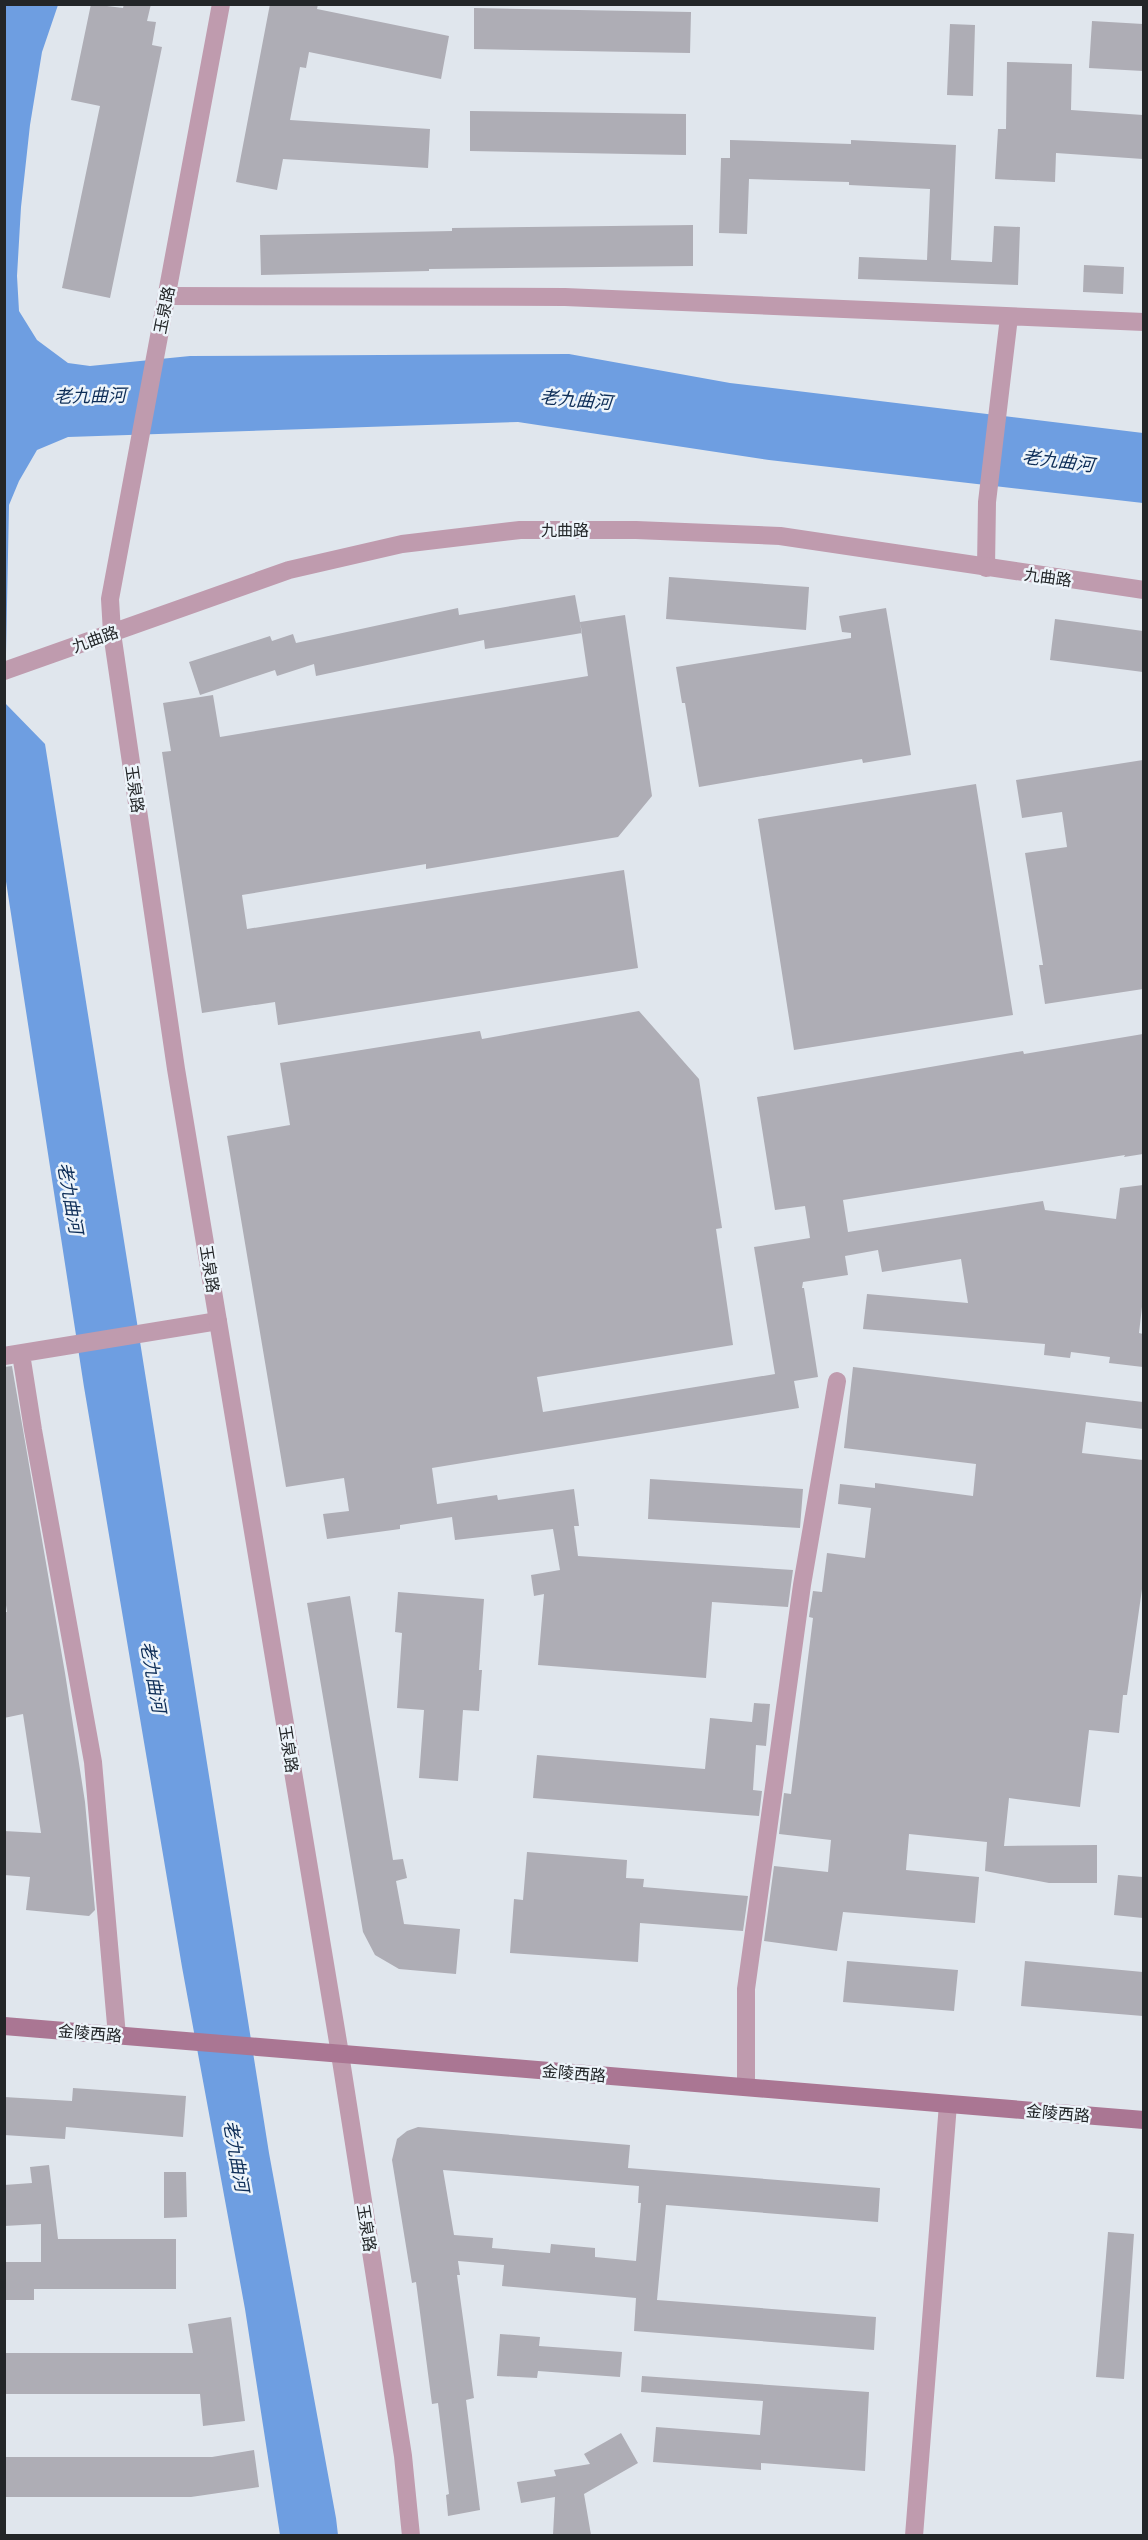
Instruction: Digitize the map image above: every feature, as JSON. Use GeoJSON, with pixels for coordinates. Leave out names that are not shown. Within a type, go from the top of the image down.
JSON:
{"type":"FeatureCollection","features":[{"type":"Feature","properties":{"kind":"main road","name":"金陵西路"},"geometry":{"type":"LineString","coordinates":[[4,2026],[1143,2121]]}},
{"type":"Feature","properties":{"kind":"street","name":"玉泉路"},"geometry":{"type":"LineString","coordinates":[[220,4],[110,599],[112,633],[176,1069],[340,2054],[402,2456],[411,2535]]}},
{"type":"Feature","properties":{"kind":"street"},"geometry":{"type":"LineString","coordinates":[[167,296],[565,297],[1143,322]]}},
{"type":"Feature","properties":{"kind":"street"},"geometry":{"type":"LineString","coordinates":[[986,568],[987,502],[1009,317]]}},
{"type":"Feature","properties":{"kind":"street","name":"九曲路"},"geometry":{"type":"LineString","coordinates":[[6,671],[289,570],[402,544],[520,530],[636,530],[780,536],[1143,590]]}},
{"type":"Feature","properties":{"kind":"street"},"geometry":{"type":"LineString","coordinates":[[117,2036],[93,1762],[33,1430],[13,1355],[218,1322]]}},
{"type":"Feature","properties":{"kind":"street"},"geometry":{"type":"LineString","coordinates":[[746,2087],[746,1989],[802,1585],[837,1381]]}},
{"type":"Feature","properties":{"kind":"street"},"geometry":{"type":"LineString","coordinates":[[914,2535],[948,2104]]}},
{"type":"Feature","properties":{"kind":"water","name":"老九曲河"},"geometry":{"type":"Polygon","coordinates":[[[4,5],[58,5],[42,52],[30,125],[21,207],[17,276],[19,311],[37,340],[68,363],[90,366],[190,356],[569,354],[730,383],[1143,433],[1143,503],[769,460],[518,422],[68,437],[37,450],[19,481],[9,505],[5,703],[45,744],[269,2153],[338,2535],[280,2535],[245,2309],[182,1967],[84,1387],[5,875],[4,5]]]}},
{"type":"Feature","properties":{"kind":"building"},"geometry":{"type":"Polygon","coordinates":[[[91,4],[123,8],[124,4],[151,4],[147,21],[156,22],[152,45],[162,47],[110,298],[62,288],[100,106],[71,100],[91,4]]]}},
{"type":"Feature","properties":{"kind":"building"},"geometry":{"type":"Polygon","coordinates":[[[270,4],[318,4],[317,9],[449,36],[441,79],[309,52],[306,68],[300,67],[290,120],[430,129],[428,168],[283,159],[277,190],[236,182],[270,4]]]}},
{"type":"Feature","properties":{"kind":"building"},"geometry":{"type":"Polygon","coordinates":[[[474,8],[691,12],[690,53],[474,49],[474,8]]]}},
{"type":"Feature","properties":{"kind":"building"},"geometry":{"type":"Polygon","coordinates":[[[1092,21],[1143,24],[1143,71],[1089,68],[1092,21]]]}},
{"type":"Feature","properties":{"kind":"building"},"geometry":{"type":"Polygon","coordinates":[[[950,24],[975,25],[973,96],[947,95],[950,24]]]}},
{"type":"Feature","properties":{"kind":"building"},"geometry":{"type":"Polygon","coordinates":[[[1007,62],[1072,64],[1071,110],[1143,115],[1143,159],[1056,153],[1055,182],[995,179],[998,129],[1006,129],[1007,62]]]}},
{"type":"Feature","properties":{"kind":"building"},"geometry":{"type":"Polygon","coordinates":[[[470,111],[686,114],[686,155],[470,151],[470,111]]]}},
{"type":"Feature","properties":{"kind":"building"},"geometry":{"type":"Polygon","coordinates":[[[730,140],[851,144],[851,140],[956,145],[951,260],[992,262],[994,226],[1020,227],[1018,285],[858,279],[859,257],[927,260],[930,189],[849,185],[849,182],[749,179],[747,234],[719,233],[721,158],[730,158],[730,140]]]}},
{"type":"Feature","properties":{"kind":"building"},"geometry":{"type":"Polygon","coordinates":[[[693,225],[693,266],[429,269],[429,271],[261,275],[260,235],[452,231],[452,228],[693,225]]]}},
{"type":"Feature","properties":{"kind":"building"},"geometry":{"type":"Polygon","coordinates":[[[1084,265],[1124,267],[1123,294],[1083,292],[1084,265]]]}},
{"type":"Feature","properties":{"kind":"building"},"geometry":{"type":"Polygon","coordinates":[[[669,577],[809,587],[806,630],[666,619],[669,577]]]}},
{"type":"Feature","properties":{"kind":"building"},"geometry":{"type":"Polygon","coordinates":[[[575,595],[582,633],[485,649],[484,640],[316,676],[314,664],[277,676],[275,670],[200,695],[189,662],[270,636],[272,641],[293,634],[296,643],[458,608],[459,615],[575,595]]]}},
{"type":"Feature","properties":{"kind":"building"},"geometry":{"type":"Polygon","coordinates":[[[886,608],[911,755],[863,763],[862,759],[699,787],[685,703],[682,703],[676,667],[851,638],[851,633],[842,632],[839,616],[886,608]]]}},
{"type":"Feature","properties":{"kind":"building"},"geometry":{"type":"Polygon","coordinates":[[[625,615],[652,796],[618,837],[426,869],[426,864],[242,895],[247,929],[624,870],[638,968],[278,1025],[275,1002],[202,1013],[162,752],[171,751],[163,703],[213,695],[220,737],[588,676],[580,622],[625,615]]]}},
{"type":"Feature","properties":{"kind":"building"},"geometry":{"type":"Polygon","coordinates":[[[1055,619],[1143,631],[1143,672],[1050,660],[1055,619]]]}},
{"type":"Feature","properties":{"kind":"building"},"geometry":{"type":"Polygon","coordinates":[[[1143,760],[1143,989],[1045,1004],[1039,965],[1043,965],[1025,853],[1067,847],[1062,812],[1022,818],[1016,780],[1143,760]]]}},
{"type":"Feature","properties":{"kind":"building"},"geometry":{"type":"Polygon","coordinates":[[[976,784],[1013,1015],[794,1050],[758,819],[976,784]]]}},
{"type":"Feature","properties":{"kind":"building"},"geometry":{"type":"Polygon","coordinates":[[[639,1011],[699,1079],[722,1228],[716,1229],[733,1345],[537,1377],[543,1412],[775,1374],[754,1247],[810,1238],[805,1206],[775,1210],[757,1097],[1023,1051],[1024,1054],[1143,1034],[1143,1154],[843,1200],[848,1232],[1043,1201],[1045,1210],[1116,1219],[1120,1188],[1143,1185],[1143,1298],[1139,1333],[1143,1334],[1143,1367],[1109,1363],[1110,1357],[1071,1352],[1070,1358],[1044,1355],[1045,1344],[863,1329],[867,1294],[968,1303],[961,1259],[882,1272],[878,1250],[845,1256],[848,1275],[803,1282],[802,1288],[804,1288],[818,1377],[794,1381],[799,1408],[432,1468],[437,1504],[497,1495],[498,1500],[574,1489],[579,1526],[574,1526],[578,1556],[793,1570],[788,1607],[712,1602],[706,1678],[538,1665],[544,1594],[534,1596],[531,1575],[560,1570],[553,1529],[455,1540],[452,1517],[400,1525],[400,1529],[327,1539],[323,1514],[349,1511],[344,1478],[286,1487],[227,1136],[290,1125],[280,1063],[480,1031],[482,1039],[639,1011]]]}},
{"type":"Feature","properties":{"kind":"building"},"geometry":{"type":"Polygon","coordinates":[[[12,1366],[85,1802],[95,1910],[89,1916],[26,1910],[30,1877],[4,1875],[4,1831],[41,1833],[23,1714],[4,1718],[4,1612],[7,1612],[4,1592],[4,1367],[12,1366]]]}},
{"type":"Feature","properties":{"kind":"building"},"geometry":{"type":"Polygon","coordinates":[[[853,1367],[1143,1402],[1143,1429],[1086,1422],[1082,1453],[1143,1460],[1143,1582],[1127,1695],[1123,1695],[1119,1733],[1089,1730],[1080,1807],[1009,1798],[1004,1846],[1097,1845],[1097,1883],[1049,1883],[985,1871],[987,1842],[909,1834],[906,1870],[979,1877],[975,1923],[843,1912],[837,1951],[764,1941],[774,1866],[828,1872],[831,1840],[779,1834],[784,1793],[791,1794],[813,1618],[809,1617],[813,1591],[822,1592],[827,1553],[865,1558],[871,1508],[838,1504],[840,1484],[875,1488],[875,1483],[973,1496],[976,1464],[844,1448],[853,1367]]]}},
{"type":"Feature","properties":{"kind":"building"},"geometry":{"type":"Polygon","coordinates":[[[650,1479],[803,1489],[800,1528],[648,1519],[650,1479]]]}},
{"type":"Feature","properties":{"kind":"building"},"geometry":{"type":"Polygon","coordinates":[[[398,1592],[484,1599],[479,1670],[482,1670],[479,1711],[463,1710],[458,1781],[419,1778],[424,1710],[397,1708],[402,1633],[395,1632],[398,1592]]]}},
{"type":"Feature","properties":{"kind":"building"},"geometry":{"type":"Polygon","coordinates":[[[350,1596],[393,1860],[403,1859],[407,1878],[396,1881],[404,1924],[460,1929],[456,1974],[399,1969],[375,1955],[363,1932],[307,1603],[350,1596]]]}},
{"type":"Feature","properties":{"kind":"building"},"geometry":{"type":"Polygon","coordinates":[[[754,1703],[770,1704],[766,1746],[756,1745],[753,1790],[762,1791],[759,1816],[533,1798],[537,1755],[705,1769],[710,1718],[752,1722],[754,1703]]]}},
{"type":"Feature","properties":{"kind":"building"},"geometry":{"type":"Polygon","coordinates":[[[527,1852],[627,1860],[626,1878],[644,1879],[643,1887],[748,1896],[743,1931],[640,1923],[638,1962],[510,1953],[514,1899],[523,1900],[527,1852]]]}},
{"type":"Feature","properties":{"kind":"building"},"geometry":{"type":"Polygon","coordinates":[[[1118,1875],[1143,1877],[1143,1918],[1114,1915],[1118,1875]]]}},
{"type":"Feature","properties":{"kind":"building"},"geometry":{"type":"Polygon","coordinates":[[[847,1961],[958,1970],[954,2011],[843,2002],[847,1961]]]}},
{"type":"Feature","properties":{"kind":"building"},"geometry":{"type":"Polygon","coordinates":[[[1025,1961],[1143,1972],[1143,2016],[1021,2006],[1025,1961]]]}},
{"type":"Feature","properties":{"kind":"building"},"geometry":{"type":"Polygon","coordinates":[[[73,2088],[186,2096],[183,2137],[66,2127],[65,2139],[4,2135],[4,2097],[72,2101],[73,2088]]]}},
{"type":"Feature","properties":{"kind":"building"},"geometry":{"type":"Polygon","coordinates":[[[418,2127],[630,2145],[628,2168],[880,2188],[878,2222],[666,2205],[657,2300],[876,2317],[874,2350],[634,2331],[636,2298],[502,2286],[504,2265],[458,2261],[460,2275],[457,2275],[474,2398],[466,2400],[480,2510],[448,2516],[446,2495],[449,2494],[438,2403],[432,2404],[416,2282],[412,2283],[392,2160],[397,2139],[407,2131],[418,2127]],[[443,2170],[454,2235],[493,2238],[492,2248],[550,2253],[551,2244],[595,2248],[595,2257],[636,2261],[641,2203],[638,2203],[639,2186],[443,2170]]]}},
{"type":"Feature","properties":{"kind":"building"},"geometry":{"type":"Polygon","coordinates":[[[49,2165],[58,2239],[176,2239],[176,2289],[34,2289],[34,2300],[4,2300],[4,2262],[41,2262],[41,2224],[4,2226],[4,2185],[32,2183],[30,2167],[49,2165]]]}},
{"type":"Feature","properties":{"kind":"building"},"geometry":{"type":"Polygon","coordinates":[[[164,2172],[186,2172],[187,2217],[164,2218],[164,2172]]]}},
{"type":"Feature","properties":{"kind":"building"},"geometry":{"type":"Polygon","coordinates":[[[1108,2232],[1134,2234],[1124,2379],[1096,2377],[1108,2232]]]}},
{"type":"Feature","properties":{"kind":"building"},"geometry":{"type":"Polygon","coordinates":[[[231,2317],[245,2421],[203,2426],[200,2394],[4,2394],[4,2353],[193,2353],[188,2324],[231,2317]]]}},
{"type":"Feature","properties":{"kind":"building"},"geometry":{"type":"Polygon","coordinates":[[[500,2334],[540,2337],[539,2346],[622,2352],[620,2377],[538,2371],[537,2378],[497,2376],[500,2334]]]}},
{"type":"Feature","properties":{"kind":"building"},"geometry":{"type":"Polygon","coordinates":[[[642,2376],[869,2392],[865,2471],[761,2463],[761,2470],[653,2462],[656,2427],[760,2435],[763,2401],[641,2392],[642,2376]]]}},
{"type":"Feature","properties":{"kind":"building"},"geometry":{"type":"Polygon","coordinates":[[[621,2433],[638,2463],[584,2494],[591,2535],[553,2535],[555,2497],[521,2503],[517,2482],[556,2476],[554,2470],[590,2464],[584,2454],[621,2433]]]}},
{"type":"Feature","properties":{"kind":"building"},"geometry":{"type":"Polygon","coordinates":[[[254,2450],[259,2487],[191,2497],[4,2497],[4,2457],[212,2457],[254,2450]]]}}]}
